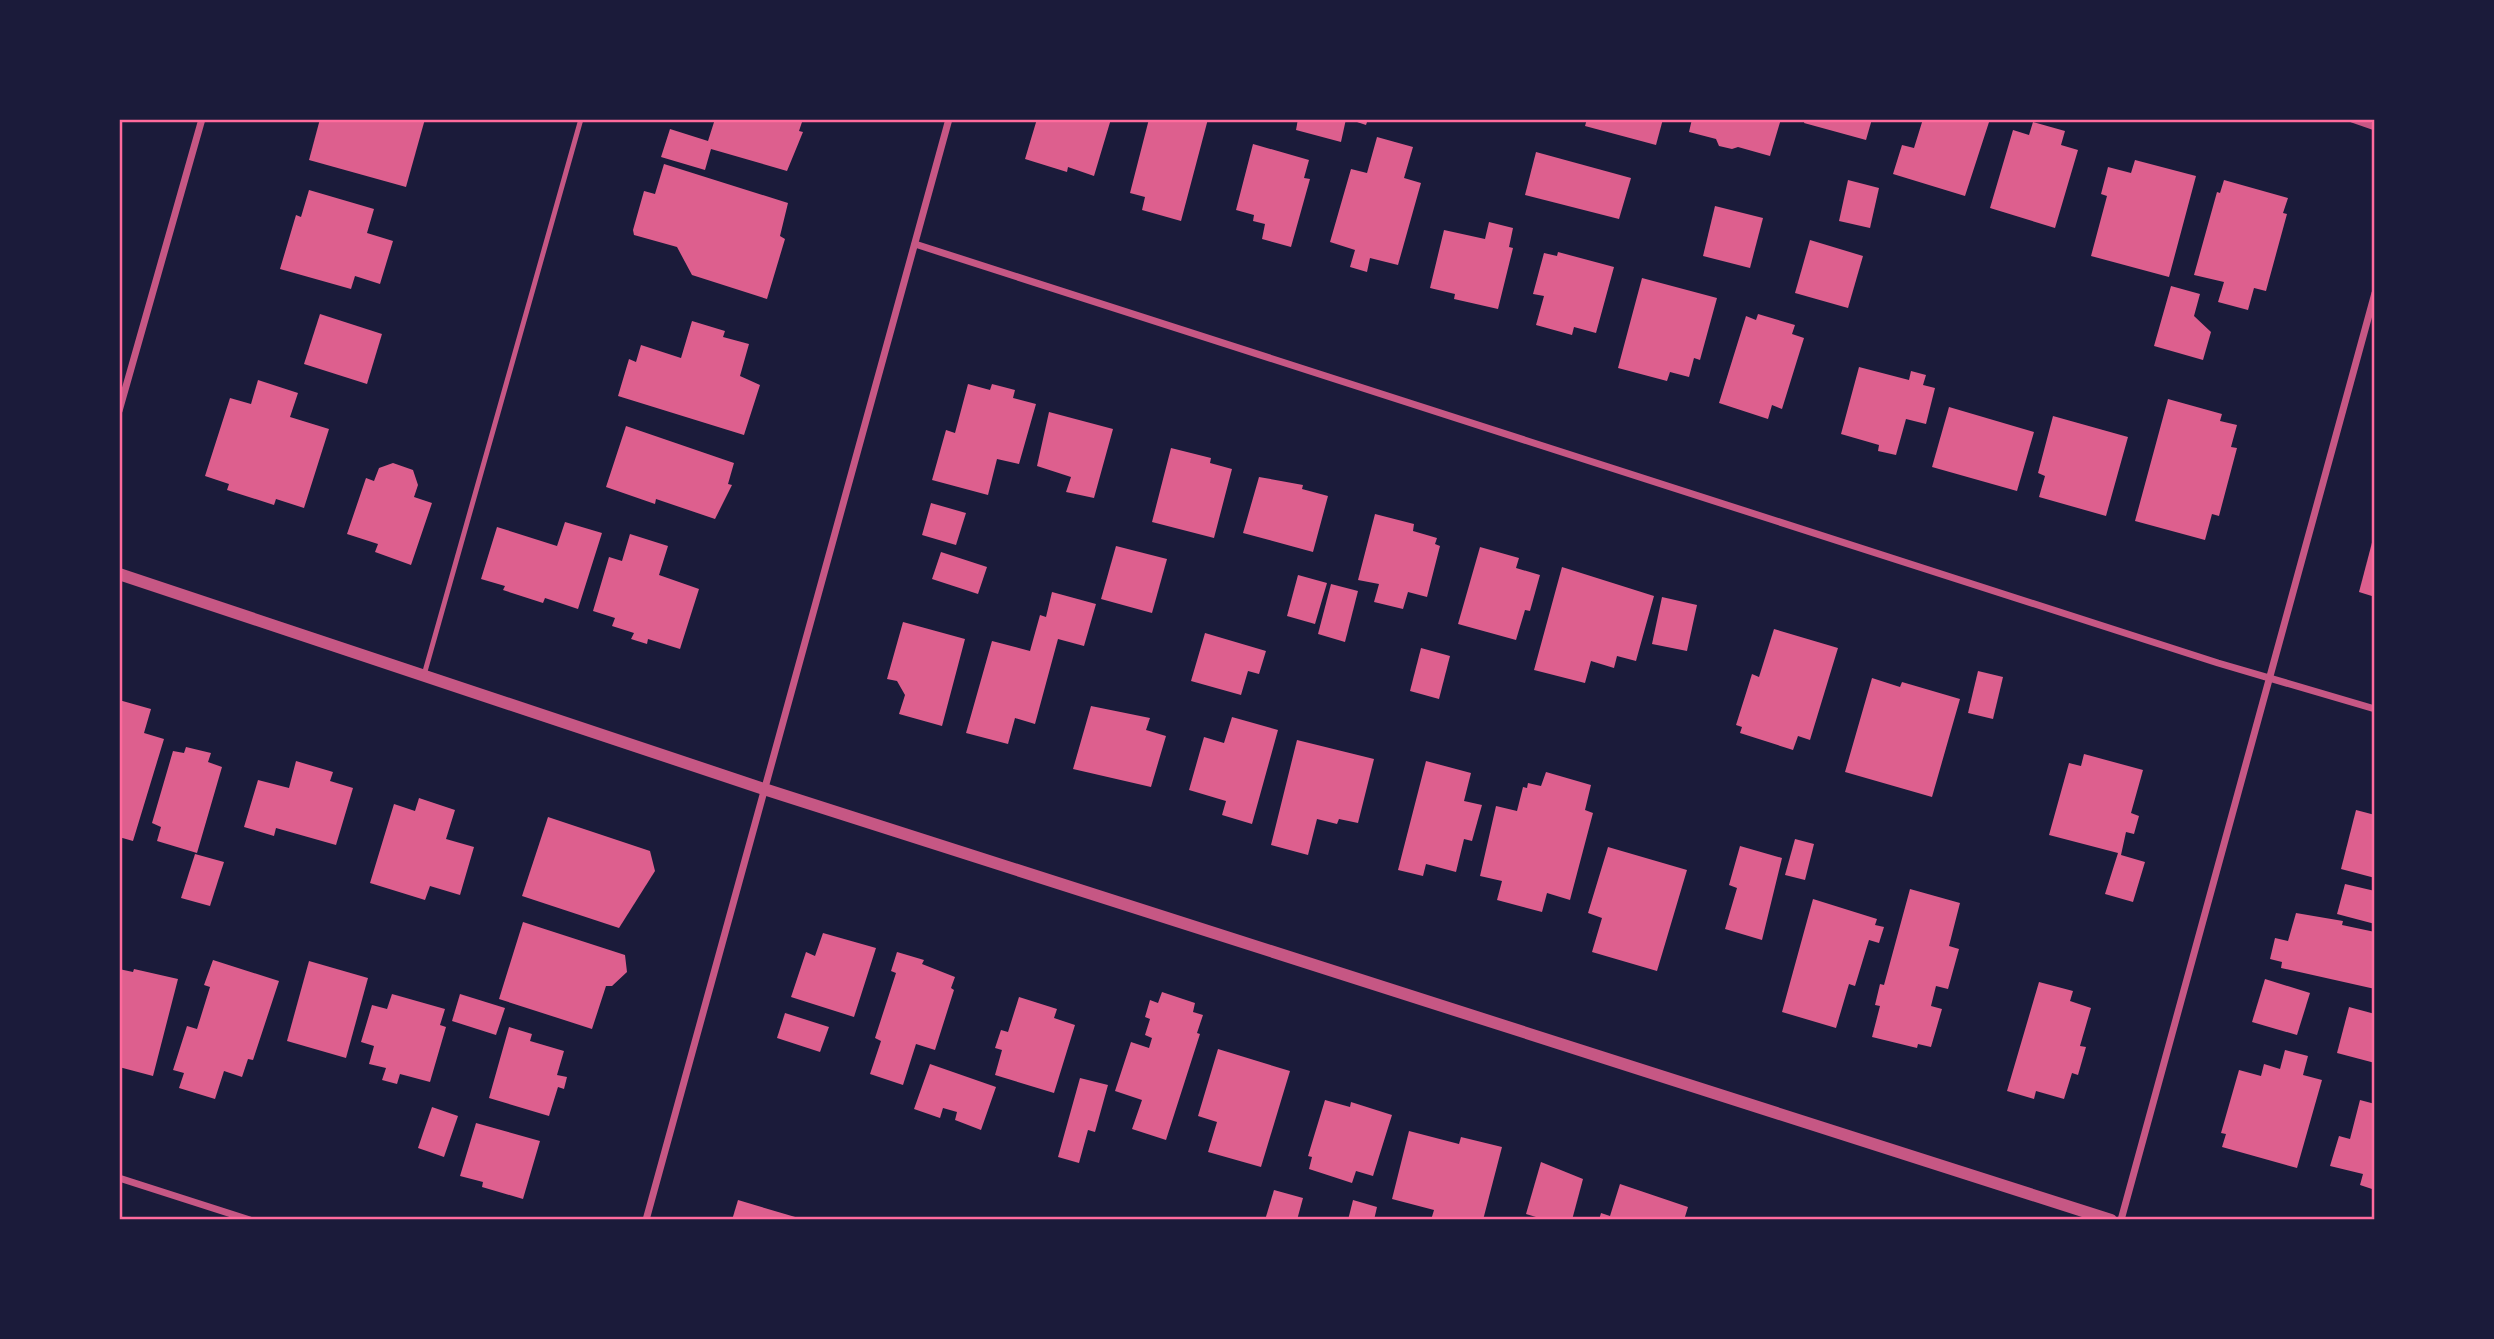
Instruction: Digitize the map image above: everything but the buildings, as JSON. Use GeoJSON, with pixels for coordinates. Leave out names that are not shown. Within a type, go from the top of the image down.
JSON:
{"type":"FeatureCollection","features":[{"type":"Feature","properties":{"kind":"street"},"geometry":{"type":"LineString","coordinates":[[119,411],[202,119]]}},
{"type":"Feature","properties":{"kind":"street"},"geometry":{"type":"LineString","coordinates":[[646,1220],[949,119]]}},
{"type":"Feature","properties":{"kind":"street"},"geometry":{"type":"LineString","coordinates":[[2352,119],[2375,127]]}},
{"type":"Feature","properties":{"kind":"street"},"geometry":{"type":"LineString","coordinates":[[915,244],[2268,678],[2375,709]]}},
{"type":"Feature","properties":{"kind":"street"},"geometry":{"type":"LineString","coordinates":[[2121,1220],[2375,293]]}},
{"type":"Feature","properties":{"kind":"street"},"geometry":{"type":"LineString","coordinates":[[119,574],[764,789],[2111,1220]]}},
{"type":"Feature","properties":{"kind":"street"},"geometry":{"type":"LineString","coordinates":[[119,1178],[250,1220]]}},
{"type":"Feature","properties":{"kind":"lane"},"geometry":{"type":"LineString","coordinates":[[424,676],[581,119]]}}]}
